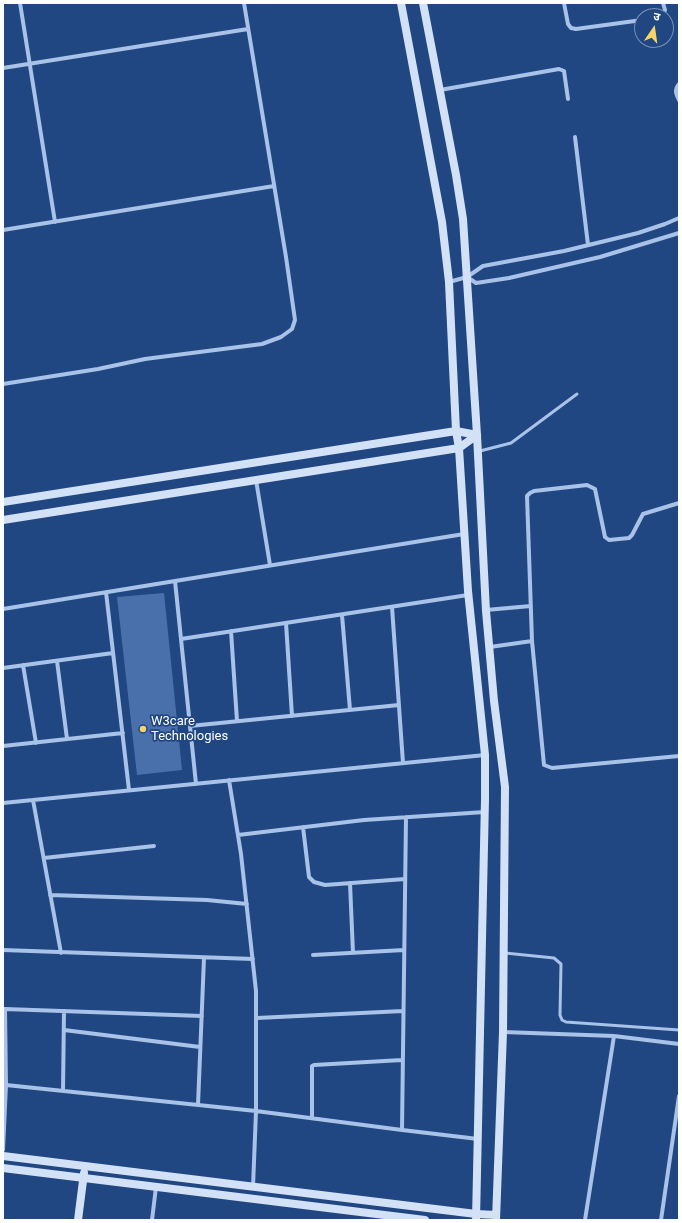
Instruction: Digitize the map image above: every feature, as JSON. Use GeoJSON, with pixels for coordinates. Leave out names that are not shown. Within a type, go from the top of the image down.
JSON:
{"type":"FeatureCollection","features":[{"type":"Feature","properties":{"kind":"street"},"geometry":{"type":"LineString","coordinates":[[20,3],[54,222]]}},
{"type":"Feature","properties":{"kind":"street"},"geometry":{"type":"LineString","coordinates":[[3,384],[98,369],[145,359],[262,344],[281,337],[292,329],[295,320],[244,3]]}},
{"type":"Feature","properties":{"kind":"street"},"geometry":{"type":"LineString","coordinates":[[401,3],[442,222],[449,282],[456,431],[459,448],[468,596],[485,755],[476,1217]]}},
{"type":"Feature","properties":{"kind":"street"},"geometry":{"type":"LineString","coordinates":[[3,1156],[476,1217],[496,1218],[502,1032],[505,787],[494,701],[486,610],[477,435],[463,219],[423,3]]}},
{"type":"Feature","properties":{"kind":"street"},"geometry":{"type":"LineString","coordinates":[[564,3],[570,28],[576,29],[634,21]]}},
{"type":"Feature","properties":{"kind":"street"},"geometry":{"type":"LineString","coordinates":[[3,68],[248,29]]}},
{"type":"Feature","properties":{"kind":"street"},"geometry":{"type":"LineString","coordinates":[[440,90],[559,69],[564,71],[568,99]]}},
{"type":"Feature","properties":{"kind":"street"},"geometry":{"type":"LineString","coordinates":[[679,84],[676,88],[676,92],[679,100]]}},
{"type":"Feature","properties":{"kind":"street"},"geometry":{"type":"LineString","coordinates":[[575,137],[588,245]]}},
{"type":"Feature","properties":{"kind":"street"},"geometry":{"type":"LineString","coordinates":[[3,230],[274,186]]}},
{"type":"Feature","properties":{"kind":"street"},"geometry":{"type":"LineString","coordinates":[[449,282],[467,277],[483,266],[564,252],[638,233],[679,218]]}},
{"type":"Feature","properties":{"kind":"street"},"geometry":{"type":"LineString","coordinates":[[467,277],[476,282],[509,278],[607,255],[679,233]]}},
{"type":"Feature","properties":{"kind":"street"},"geometry":{"type":"LineString","coordinates":[[3,502],[456,431],[477,435]]}},
{"type":"Feature","properties":{"kind":"street"},"geometry":{"type":"LineString","coordinates":[[3,520],[459,448],[477,435]]}},
{"type":"Feature","properties":{"kind":"street"},"geometry":{"type":"LineString","coordinates":[[256,480],[270,565]]}},
{"type":"Feature","properties":{"kind":"street"},"geometry":{"type":"LineString","coordinates":[[679,503],[643,514],[629,538],[609,540],[605,537],[595,489],[591,486],[587,485],[534,491],[528,496],[532,641],[544,765],[552,768],[679,756]]}},
{"type":"Feature","properties":{"kind":"street"},"geometry":{"type":"LineString","coordinates":[[3,608],[464,534]]}},
{"type":"Feature","properties":{"kind":"street"},"geometry":{"type":"LineString","coordinates":[[175,581],[196,784]]}},
{"type":"Feature","properties":{"kind":"street"},"geometry":{"type":"LineString","coordinates":[[106,592],[129,790]]}},
{"type":"Feature","properties":{"kind":"street"},"geometry":{"type":"LineString","coordinates":[[181,639],[468,596]]}},
{"type":"Feature","properties":{"kind":"street"},"geometry":{"type":"LineString","coordinates":[[486,610],[531,606]]}},
{"type":"Feature","properties":{"kind":"street"},"geometry":{"type":"LineString","coordinates":[[392,607],[403,763]]}},
{"type":"Feature","properties":{"kind":"street"},"geometry":{"type":"LineString","coordinates":[[342,614],[350,710]]}},
{"type":"Feature","properties":{"kind":"street"},"geometry":{"type":"LineString","coordinates":[[286,623],[292,716]]}},
{"type":"Feature","properties":{"kind":"street"},"geometry":{"type":"LineString","coordinates":[[231,631],[237,721]]}},
{"type":"Feature","properties":{"kind":"street"},"geometry":{"type":"LineString","coordinates":[[489,647],[532,641]]}},
{"type":"Feature","properties":{"kind":"street"},"geometry":{"type":"LineString","coordinates":[[3,668],[113,653]]}},
{"type":"Feature","properties":{"kind":"street"},"geometry":{"type":"LineString","coordinates":[[57,661],[67,739]]}},
{"type":"Feature","properties":{"kind":"street"},"geometry":{"type":"LineString","coordinates":[[23,665],[36,743]]}},
{"type":"Feature","properties":{"kind":"street"},"geometry":{"type":"LineString","coordinates":[[190,726],[399,705]]}},
{"type":"Feature","properties":{"kind":"street"},"geometry":{"type":"LineString","coordinates":[[3,746],[123,733]]}},
{"type":"Feature","properties":{"kind":"street"},"geometry":{"type":"LineString","coordinates":[[3,803],[485,755]]}},
{"type":"Feature","properties":{"kind":"street"},"geometry":{"type":"LineString","coordinates":[[229,780],[247,904],[254,959],[256,991],[256,1111],[253,1188]]}},
{"type":"Feature","properties":{"kind":"street"},"geometry":{"type":"LineString","coordinates":[[33,800],[61,953]]}},
{"type":"Feature","properties":{"kind":"street"},"geometry":{"type":"LineString","coordinates":[[238,835],[364,820],[485,812]]}},
{"type":"Feature","properties":{"kind":"street"},"geometry":{"type":"LineString","coordinates":[[402,1130],[406,817]]}},
{"type":"Feature","properties":{"kind":"street"},"geometry":{"type":"LineString","coordinates":[[303,827],[309,876],[314,882],[325,885],[405,879]]}},
{"type":"Feature","properties":{"kind":"street"},"geometry":{"type":"LineString","coordinates":[[44,858],[154,846]]}},
{"type":"Feature","properties":{"kind":"street"},"geometry":{"type":"LineString","coordinates":[[350,883],[353,953]]}},
{"type":"Feature","properties":{"kind":"street"},"geometry":{"type":"LineString","coordinates":[[50,895],[207,900],[247,904]]}},
{"type":"Feature","properties":{"kind":"street"},"geometry":{"type":"LineString","coordinates":[[3,950],[254,959]]}},
{"type":"Feature","properties":{"kind":"street"},"geometry":{"type":"LineString","coordinates":[[313,956],[404,950]]}},
{"type":"Feature","properties":{"kind":"street"},"geometry":{"type":"LineString","coordinates":[[198,1105],[204,958]]}},
{"type":"Feature","properties":{"kind":"street"},"geometry":{"type":"LineString","coordinates":[[3,1150],[6,1085],[4,1009],[202,1016]]}},
{"type":"Feature","properties":{"kind":"street"},"geometry":{"type":"LineString","coordinates":[[63,1091],[64,1011]]}},
{"type":"Feature","properties":{"kind":"street"},"geometry":{"type":"LineString","coordinates":[[256,1018],[403,1011]]}},
{"type":"Feature","properties":{"kind":"street"},"geometry":{"type":"LineString","coordinates":[[64,1030],[200,1047]]}},
{"type":"Feature","properties":{"kind":"street"},"geometry":{"type":"LineString","coordinates":[[502,1032],[614,1036],[679,1044]]}},
{"type":"Feature","properties":{"kind":"street"},"geometry":{"type":"LineString","coordinates":[[585,1220],[614,1036]]}},
{"type":"Feature","properties":{"kind":"street"},"geometry":{"type":"LineString","coordinates":[[312,1118],[312,1066],[402,1060]]}},
{"type":"Feature","properties":{"kind":"street"},"geometry":{"type":"LineString","coordinates":[[6,1085],[256,1111],[478,1139]]}},
{"type":"Feature","properties":{"kind":"street"},"geometry":{"type":"LineString","coordinates":[[661,1220],[679,1096]]}},
{"type":"Feature","properties":{"kind":"street"},"geometry":{"type":"LineString","coordinates":[[78,1220],[85,1166]]}},
{"type":"Feature","properties":{"kind":"street"},"geometry":{"type":"LineString","coordinates":[[3,1168],[156,1186],[407,1219],[425,1220]]}},
{"type":"Feature","properties":{"kind":"street"},"geometry":{"type":"LineString","coordinates":[[152,1220],[156,1186]]}},
{"type":"Feature","properties":{"kind":"lane"},"geometry":{"type":"LineString","coordinates":[[478,452],[511,443],[577,394]]}},
{"type":"Feature","properties":{"kind":"lane"},"geometry":{"type":"LineString","coordinates":[[503,953],[554,958],[558,960],[561,964],[560,1015],[562,1020],[566,1022],[679,1030]]}},
{"type":"Feature","properties":{"kind":"building"},"geometry":{"type":"Polygon","coordinates":[[[164,593],[182,770],[137,775],[117,597],[164,593]]]}},
{"type":"Feature","properties":{"kind":"place","name":"W3care Technologies"},"geometry":{"type":"Point","coordinates":[143,729]}}]}
